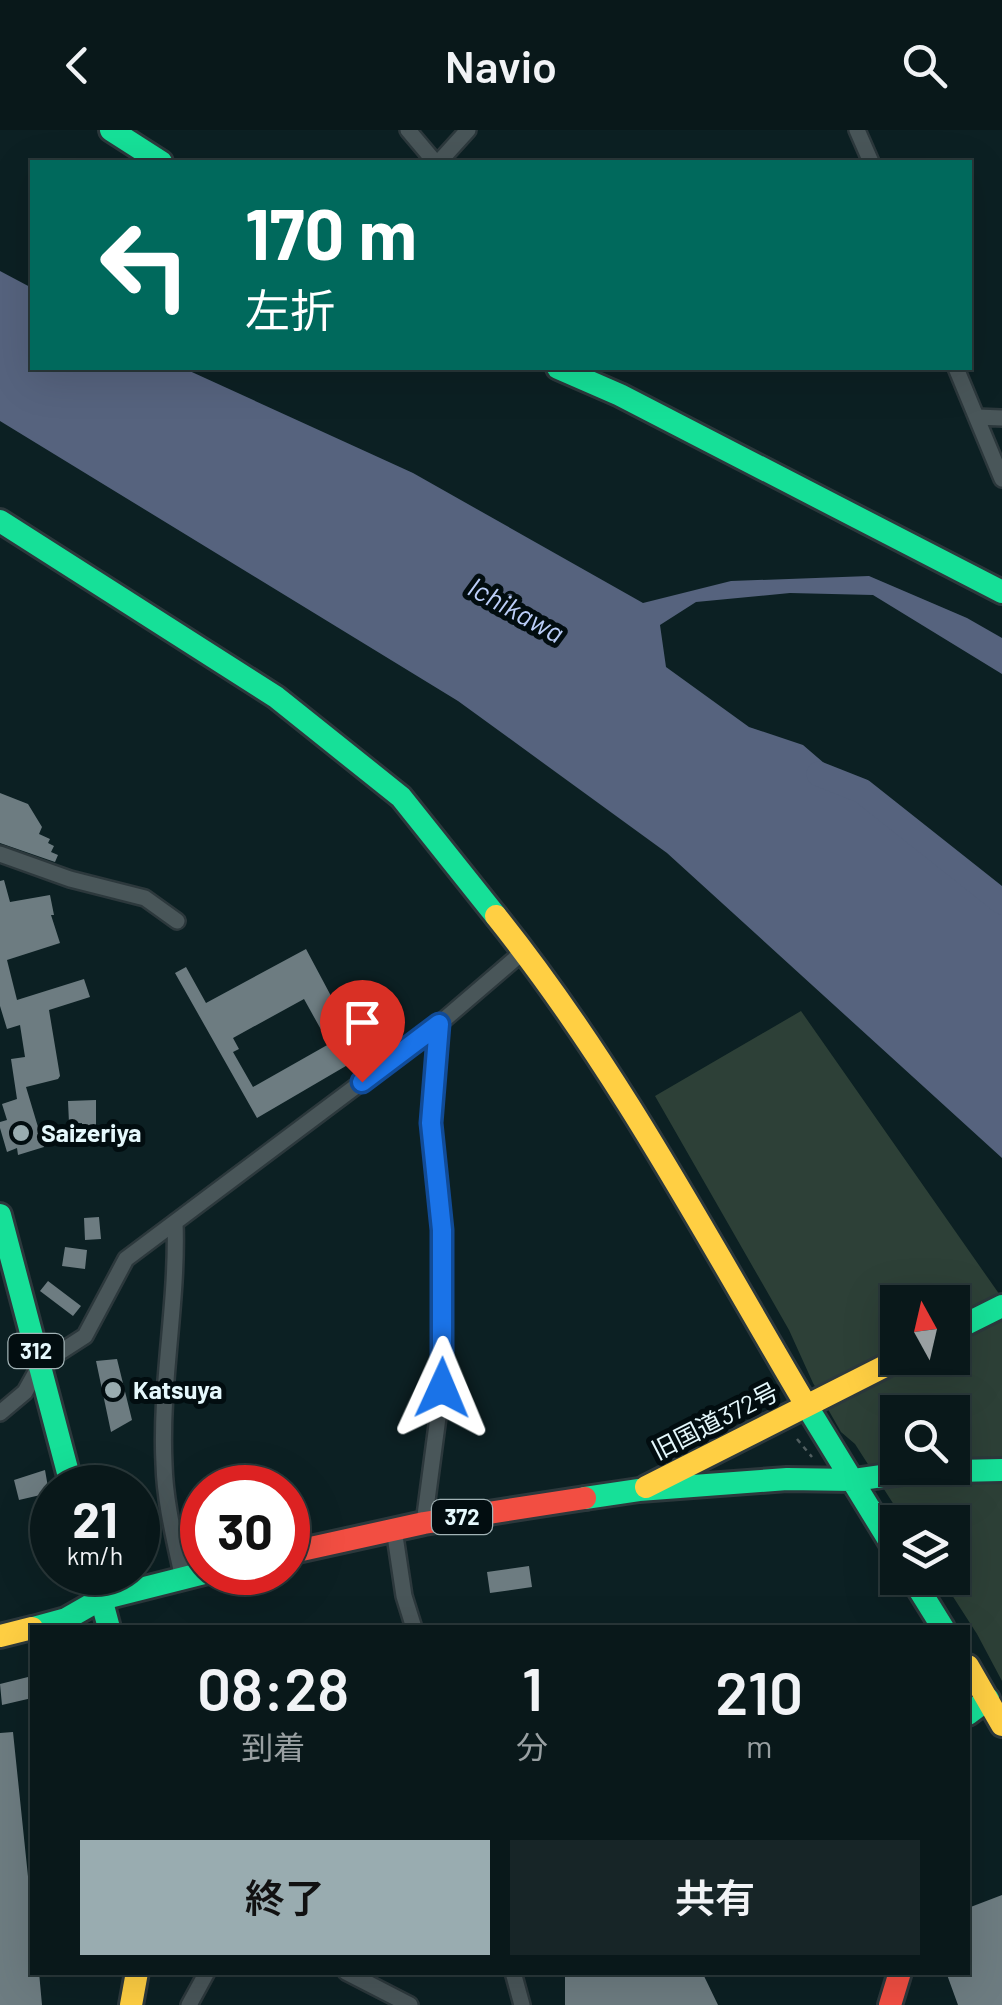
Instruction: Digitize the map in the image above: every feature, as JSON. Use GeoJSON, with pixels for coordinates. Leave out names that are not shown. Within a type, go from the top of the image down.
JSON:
{"type":"FeatureCollection","features":[{"type":"Feature","properties":{"kind":"main road"},"geometry":{"type":"LineString","coordinates":[[111,130],[157,160]]}},
{"type":"Feature","properties":{"kind":"main road"},"geometry":{"type":"LineString","coordinates":[[562,370],[638,404],[1002,592]]}},
{"type":"Feature","properties":{"kind":"main road"},"geometry":{"type":"LineString","coordinates":[[0,521],[276,698],[401,798],[524,951],[634,1110],[880,1524]]}},
{"type":"Feature","properties":{"kind":"main road","name":"312"},"geometry":{"type":"LineString","coordinates":[[0,1215],[66,1465]]}},
{"type":"Feature","properties":{"kind":"main road"},"geometry":{"type":"LineString","coordinates":[[970,1322],[1002,1306]]}},
{"type":"Feature","properties":{"kind":"main road","name":"旧国道372号"},"geometry":{"type":"LineString","coordinates":[[639,1490],[880,1369]]}},
{"type":"Feature","properties":{"kind":"main road","name":"372"},"geometry":{"type":"LineString","coordinates":[[310,1548],[424,1522],[639,1490],[787,1479],[854,1480],[910,1472],[1002,1470]]}},
{"type":"Feature","properties":{"kind":"main road"},"geometry":{"type":"LineString","coordinates":[[44,1625],[66,1619],[101,1599],[180,1580]]}},
{"type":"Feature","properties":{"kind":"main road"},"geometry":{"type":"LineString","coordinates":[[100,1595],[108,1625]]}},
{"type":"Feature","properties":{"kind":"main road"},"geometry":{"type":"LineString","coordinates":[[923,1595],[941,1625]]}},
{"type":"Feature","properties":{"kind":"main road"},"geometry":{"type":"LineString","coordinates":[[0,1636],[30,1629]]}},
{"type":"Feature","properties":{"kind":"main road"},"geometry":{"type":"LineString","coordinates":[[970,1669],[1002,1725]]}},
{"type":"Feature","properties":{"kind":"main road"},"geometry":{"type":"LineString","coordinates":[[970,1712],[988,1699]]}},
{"type":"Feature","properties":{"kind":"main road"},"geometry":{"type":"LineString","coordinates":[[131,2005],[136,1975]]}},
{"type":"Feature","properties":{"kind":"main road"},"geometry":{"type":"LineString","coordinates":[[890,2005],[899,1975]]}},
{"type":"Feature","properties":{"kind":"street"},"geometry":{"type":"LineString","coordinates":[[408,130],[435,160]]}},
{"type":"Feature","properties":{"kind":"street"},"geometry":{"type":"LineString","coordinates":[[439,160],[468,130]]}},
{"type":"Feature","properties":{"kind":"street"},"geometry":{"type":"LineString","coordinates":[[857,130],[869,160]]}},
{"type":"Feature","properties":{"kind":"street"},"geometry":{"type":"LineString","coordinates":[[957,370],[1002,479]]}},
{"type":"Feature","properties":{"kind":"street"},"geometry":{"type":"LineString","coordinates":[[977,417],[1002,418]]}},
{"type":"Feature","properties":{"kind":"street"},"geometry":{"type":"LineString","coordinates":[[0,854],[70,879],[145,898],[177,920]]}},
{"type":"Feature","properties":{"kind":"street"},"geometry":{"type":"LineString","coordinates":[[0,1413],[25,1392],[40,1365],[85,1336],[126,1259],[439,1024],[524,951]]}},
{"type":"Feature","properties":{"kind":"street"},"geometry":{"type":"LineString","coordinates":[[424,1522],[442,1388],[442,1230],[431,1123],[439,1024]]}},
{"type":"Feature","properties":{"kind":"street"},"geometry":{"type":"LineString","coordinates":[[176,1222],[164,1462],[168,1508],[180,1565]]}},
{"type":"Feature","properties":{"kind":"street"},"geometry":{"type":"LineString","coordinates":[[394,1529],[404,1596],[413,1625]]}},
{"type":"Feature","properties":{"kind":"street"},"geometry":{"type":"LineString","coordinates":[[189,2005],[204,1975]]}},
{"type":"Feature","properties":{"kind":"street"},"geometry":{"type":"LineString","coordinates":[[351,1975],[400,2003]]}},
{"type":"Feature","properties":{"kind":"street"},"geometry":{"type":"LineString","coordinates":[[514,1975],[522,2005]]}},
{"type":"Feature","properties":{"kind":"path"},"geometry":{"type":"LineString","coordinates":[[788,1432],[817,1464]]}},
{"type":"Feature","properties":{"kind":"path"},"geometry":{"type":"LineString","coordinates":[[797,1439],[805,1434]]}},
{"type":"Feature","properties":{"kind":"green space"},"geometry":{"type":"Polygon","coordinates":[[[801,1011],[1002,1298],[1002,1681],[952,1595],[970,1595],[970,1505],[894,1505],[881,1485],[970,1485],[970,1395],[880,1395],[880,1483],[855,1444],[841,1432],[789,1330],[655,1096],[801,1011]]]}},
{"type":"Feature","properties":{"kind":"water"},"geometry":{"type":"Polygon","coordinates":[[[0,271],[30,287],[30,370],[187,370],[413,473],[643,603],[731,581],[869,576],[967,618],[1002,638],[1002,674],[873,595],[790,593],[696,602],[660,625],[666,667],[749,727],[803,745],[966,885],[1002,910],[1002,1158],[667,853],[458,701],[0,421],[0,271]]]}},
{"type":"Feature","properties":{"kind":"building"},"geometry":{"type":"Polygon","coordinates":[[[0,793],[28,804],[42,827],[39,834],[54,846],[51,852],[58,855],[55,862],[0,843],[0,793]]]}},
{"type":"Feature","properties":{"kind":"building"},"geometry":{"type":"Polygon","coordinates":[[[4,880],[10,902],[50,895],[51,915],[60,943],[7,960],[17,1000],[84,979],[90,997],[49,1010],[60,1076],[26,1087],[44,1147],[18,1155],[17,1148],[7,1152],[0,1128],[0,1122],[7,1120],[2,1104],[17,1099],[11,1059],[25,1057],[20,1025],[7,1029],[0,1006],[0,881],[4,880]]]}},
{"type":"Feature","properties":{"kind":"building"},"geometry":{"type":"Polygon","coordinates":[[[306,949],[363,1056],[257,1118],[175,973],[186,967],[206,1003],[306,949]],[[304,999],[233,1038],[239,1049],[233,1052],[253,1087],[329,1044],[304,999]]]}},
{"type":"Feature","properties":{"kind":"building"},"geometry":{"type":"Polygon","coordinates":[[[96,1100],[96,1133],[82,1134],[82,1123],[69,1123],[68,1101],[96,1100]]]}},
{"type":"Feature","properties":{"kind":"building"},"geometry":{"type":"Polygon","coordinates":[[[99,1217],[101,1239],[85,1240],[84,1218],[99,1217]]]}},
{"type":"Feature","properties":{"kind":"building"},"geometry":{"type":"Polygon","coordinates":[[[65,1247],[87,1250],[85,1269],[62,1266],[65,1247]]]}},
{"type":"Feature","properties":{"kind":"building"},"geometry":{"type":"Polygon","coordinates":[[[48,1281],[81,1306],[73,1316],[40,1291],[48,1281]]]}},
{"type":"Feature","properties":{"kind":"building","name":"Katsuya"},"geometry":{"type":"Polygon","coordinates":[[[117,1359],[132,1420],[111,1432],[96,1361],[117,1359]]]}},
{"type":"Feature","properties":{"kind":"building"},"geometry":{"type":"Polygon","coordinates":[[[30,1475],[30,1497],[19,1500],[14,1480],[30,1475]]]}},
{"type":"Feature","properties":{"kind":"building"},"geometry":{"type":"Polygon","coordinates":[[[529,1566],[532,1587],[490,1593],[487,1572],[529,1566]]]}},
{"type":"Feature","properties":{"kind":"building"},"geometry":{"type":"Polygon","coordinates":[[[30,1676],[30,1698],[2,1705],[0,1684],[30,1676]]]}},
{"type":"Feature","properties":{"kind":"building"},"geometry":{"type":"Polygon","coordinates":[[[13,1732],[30,1896],[30,1975],[39,1975],[42,2005],[0,2005],[0,1733],[13,1732]]]}},
{"type":"Feature","properties":{"kind":"building"},"geometry":{"type":"Polygon","coordinates":[[[1002,1895],[1002,2005],[958,2005],[947,1975],[970,1975],[970,1907],[1002,1895]]]}},
{"type":"Feature","properties":{"kind":"building"},"geometry":{"type":"Polygon","coordinates":[[[565,1976],[704,1976],[718,2005],[565,2005],[565,1976]]]}},
{"type":"Feature","properties":{"kind":"waterway","name":"Ichikawa"},"geometry":{"type":"LineString","coordinates":[[819,774],[862,791],[1002,902]]}},
{"type":"Feature","properties":{"kind":"traffic: fast"},"geometry":{"type":"LineString","coordinates":[[111,130],[158,160]]}},
{"type":"Feature","properties":{"kind":"traffic: fast"},"geometry":{"type":"LineString","coordinates":[[563,370],[620,395],[1002,592]]}},
{"type":"Feature","properties":{"kind":"traffic: fast"},"geometry":{"type":"LineString","coordinates":[[0,521],[276,697],[401,797],[496,916]]}},
{"type":"Feature","properties":{"kind":"traffic: fast"},"geometry":{"type":"LineString","coordinates":[[0,1215],[66,1465]]}},
{"type":"Feature","properties":{"kind":"traffic: fast"},"geometry":{"type":"LineString","coordinates":[[970,1322],[1002,1306]]}},
{"type":"Feature","properties":{"kind":"traffic: fast"},"geometry":{"type":"LineString","coordinates":[[803,1400],[880,1526]]}},
{"type":"Feature","properties":{"kind":"traffic: fast"},"geometry":{"type":"LineString","coordinates":[[585,1498],[787,1479],[854,1480],[910,1472],[1002,1470]]}},
{"type":"Feature","properties":{"kind":"traffic: fast"},"geometry":{"type":"LineString","coordinates":[[44,1625],[66,1619],[101,1599],[180,1579]]}},
{"type":"Feature","properties":{"kind":"traffic: fast"},"geometry":{"type":"LineString","coordinates":[[100,1595],[108,1625]]}},
{"type":"Feature","properties":{"kind":"traffic: fast"},"geometry":{"type":"LineString","coordinates":[[923,1595],[941,1625]]}},
{"type":"Feature","properties":{"kind":"traffic: fast"},"geometry":{"type":"LineString","coordinates":[[970,1712],[988,1699]]}},
{"type":"Feature","properties":{"kind":"traffic: slow"},"geometry":{"type":"LineString","coordinates":[[496,916],[540,973],[620,1092],[803,1400]]}},
{"type":"Feature","properties":{"kind":"traffic: slow"},"geometry":{"type":"LineString","coordinates":[[646,1487],[880,1369]]}},
{"type":"Feature","properties":{"kind":"traffic: slow"},"geometry":{"type":"LineString","coordinates":[[0,1636],[30,1628]]}},
{"type":"Feature","properties":{"kind":"traffic: slow"},"geometry":{"type":"LineString","coordinates":[[970,1669],[1002,1725]]}},
{"type":"Feature","properties":{"kind":"traffic: slow"},"geometry":{"type":"LineString","coordinates":[[131,2005],[136,1975]]}},
{"type":"Feature","properties":{"kind":"traffic: jam"},"geometry":{"type":"LineString","coordinates":[[310,1548],[424,1523],[585,1498]]}},
{"type":"Feature","properties":{"kind":"traffic: jam"},"geometry":{"type":"LineString","coordinates":[[890,2005],[899,1975]]}},
{"type":"Feature","properties":{"kind":"place","name":"Saizeriya"},"geometry":{"type":"Point","coordinates":[21,1133]}},
{"type":"Feature","properties":{"kind":"place","name":"Katsuya"},"geometry":{"type":"Point","coordinates":[113,1390]}},
{"type":"Feature","properties":{"kind":"route"},"geometry":{"type":"LineString","coordinates":[[362,1082],[439,1024],[431,1123],[442,1230],[442,1388]]}}]}
